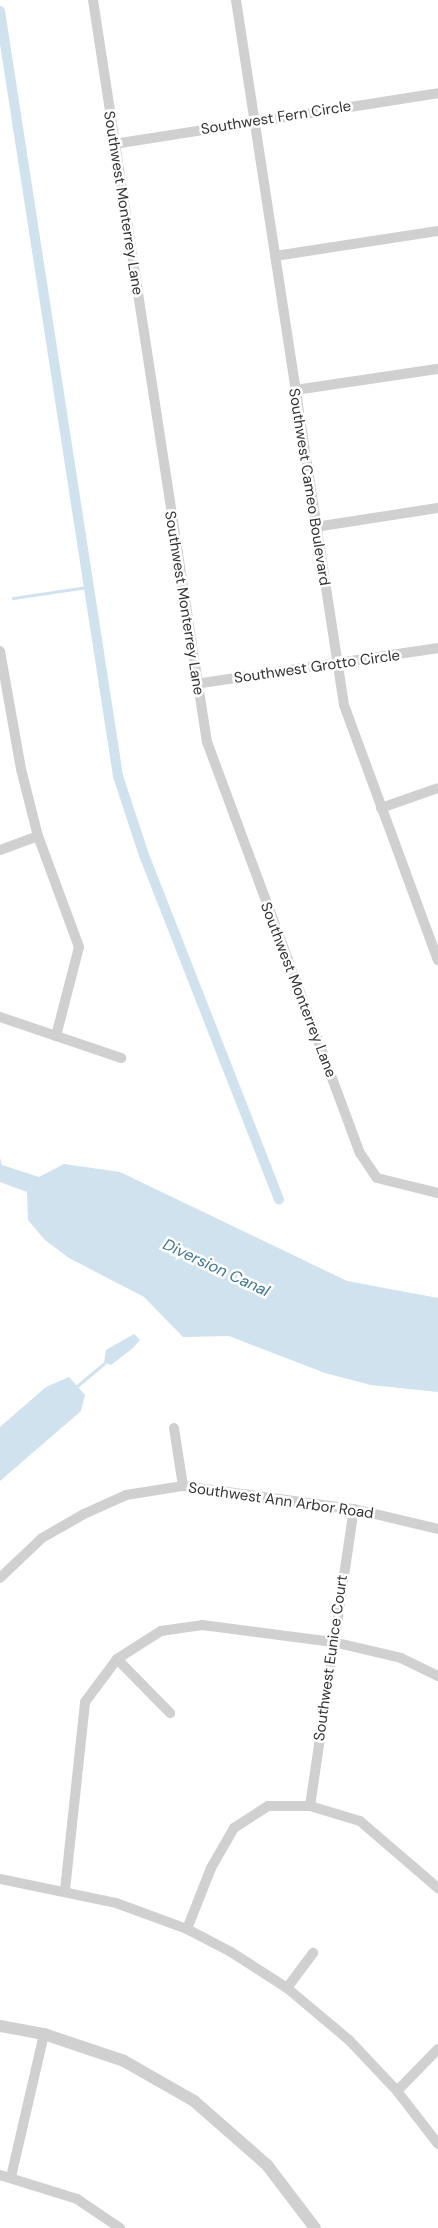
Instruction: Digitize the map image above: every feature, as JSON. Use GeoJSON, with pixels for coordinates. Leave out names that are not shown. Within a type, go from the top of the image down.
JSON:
{"type":"FeatureCollection","features":[{"type":"Feature","properties":{"kind":"street","name":"Southwest Monterrey Lane"},"geometry":{"type":"LineString","coordinates":[[93,0],[196,684],[224,799],[360,1153],[377,1178],[438,1193]]}},
{"type":"Feature","properties":{"kind":"street","name":"Southwest Cameo Boulevard"},"geometry":{"type":"LineString","coordinates":[[236,0],[256,120],[314,527],[336,664],[352,732],[434,938],[438,960]]}},
{"type":"Feature","properties":{"kind":"street","name":"Southwest Fern Circle"},"geometry":{"type":"LineString","coordinates":[[114,144],[256,120],[438,93]]}},
{"type":"Feature","properties":{"kind":"street"},"geometry":{"type":"LineString","coordinates":[[275,256],[438,232]]}},
{"type":"Feature","properties":{"kind":"street"},"geometry":{"type":"LineString","coordinates":[[294,390],[438,369]]}},
{"type":"Feature","properties":{"kind":"street"},"geometry":{"type":"LineString","coordinates":[[314,527],[438,508]]}},
{"type":"Feature","properties":{"kind":"street","name":"Southwest Grotto Circle"},"geometry":{"type":"LineString","coordinates":[[196,684],[438,648]]}},
{"type":"Feature","properties":{"kind":"street"},"geometry":{"type":"LineString","coordinates":[[0,651],[2,683],[38,836],[79,948],[56,1036]]}},
{"type":"Feature","properties":{"kind":"street"},"geometry":{"type":"LineString","coordinates":[[381,808],[438,788]]}},
{"type":"Feature","properties":{"kind":"street"},"geometry":{"type":"LineString","coordinates":[[0,850],[38,836]]}},
{"type":"Feature","properties":{"kind":"street"},"geometry":{"type":"LineString","coordinates":[[0,1017],[121,1058]]}},
{"type":"Feature","properties":{"kind":"street"},"geometry":{"type":"LineString","coordinates":[[174,1428],[183,1486]]}},
{"type":"Feature","properties":{"kind":"street","name":"Southwest Ann Arbor Road"},"geometry":{"type":"LineString","coordinates":[[0,1578],[42,1538],[84,1514],[126,1495],[183,1486],[354,1509],[438,1529]]}},
{"type":"Feature","properties":{"kind":"street","name":"Southwest Eunice Court"},"geometry":{"type":"LineString","coordinates":[[310,1806],[354,1509]]}},
{"type":"Feature","properties":{"kind":"street"},"geometry":{"type":"LineString","coordinates":[[65,1890],[85,1702],[117,1659],[160,1631],[202,1625],[333,1642],[401,1658],[438,1676]]}},
{"type":"Feature","properties":{"kind":"street"},"geometry":{"type":"LineString","coordinates":[[117,1659],[170,1714]]}},
{"type":"Feature","properties":{"kind":"street"},"geometry":{"type":"LineString","coordinates":[[188,1929],[212,1868],[234,1828],[268,1806],[310,1806],[360,1821],[438,1888]]}},
{"type":"Feature","properties":{"kind":"street"},"geometry":{"type":"LineString","coordinates":[[0,1879],[65,1890],[188,1929],[287,1988],[349,2040],[397,2091],[438,2144]]}},
{"type":"Feature","properties":{"kind":"street"},"geometry":{"type":"LineString","coordinates":[[287,1988],[312,1953]]}},
{"type":"Feature","properties":{"kind":"street"},"geometry":{"type":"LineString","coordinates":[[0,2026],[44,2034],[124,2061],[194,2101],[268,2165],[315,2228]]}},
{"type":"Feature","properties":{"kind":"street"},"geometry":{"type":"LineString","coordinates":[[11,2177],[44,2034]]}},
{"type":"Feature","properties":{"kind":"street"},"geometry":{"type":"LineString","coordinates":[[397,2091],[438,2049]]}},
{"type":"Feature","properties":{"kind":"street"},"geometry":{"type":"LineString","coordinates":[[0,2175],[77,2199],[120,2228]]}},
{"type":"Feature","properties":{"kind":"water","name":"Diversion Canal"},"geometry":{"type":"Polygon","coordinates":[[[0,1158],[2,1165],[39,1177],[64,1164],[120,1172],[347,1281],[438,1298],[438,1392],[371,1385],[325,1373],[229,1336],[183,1337],[144,1297],[69,1258],[45,1240],[28,1220],[27,1192],[0,1182],[0,1158]]]}},
{"type":"Feature","properties":{"kind":"water"},"geometry":{"type":"Polygon","coordinates":[[[134,1334],[140,1340],[133,1348],[111,1365],[104,1363],[106,1350],[134,1334]]]}},
{"type":"Feature","properties":{"kind":"water"},"geometry":{"type":"Polygon","coordinates":[[[69,1377],[85,1395],[81,1411],[0,1481],[0,1427],[46,1387],[69,1377]]]}},
{"type":"Feature","properties":{"kind":"waterway"},"geometry":{"type":"LineString","coordinates":[[0,11],[118,776],[144,855],[279,1200]]}},
{"type":"Feature","properties":{"kind":"waterway"},"geometry":{"type":"LineString","coordinates":[[13,598],[87,587]]}},
{"type":"Feature","properties":{"kind":"waterway"},"geometry":{"type":"LineString","coordinates":[[77,1386],[104,1363]]}}]}
